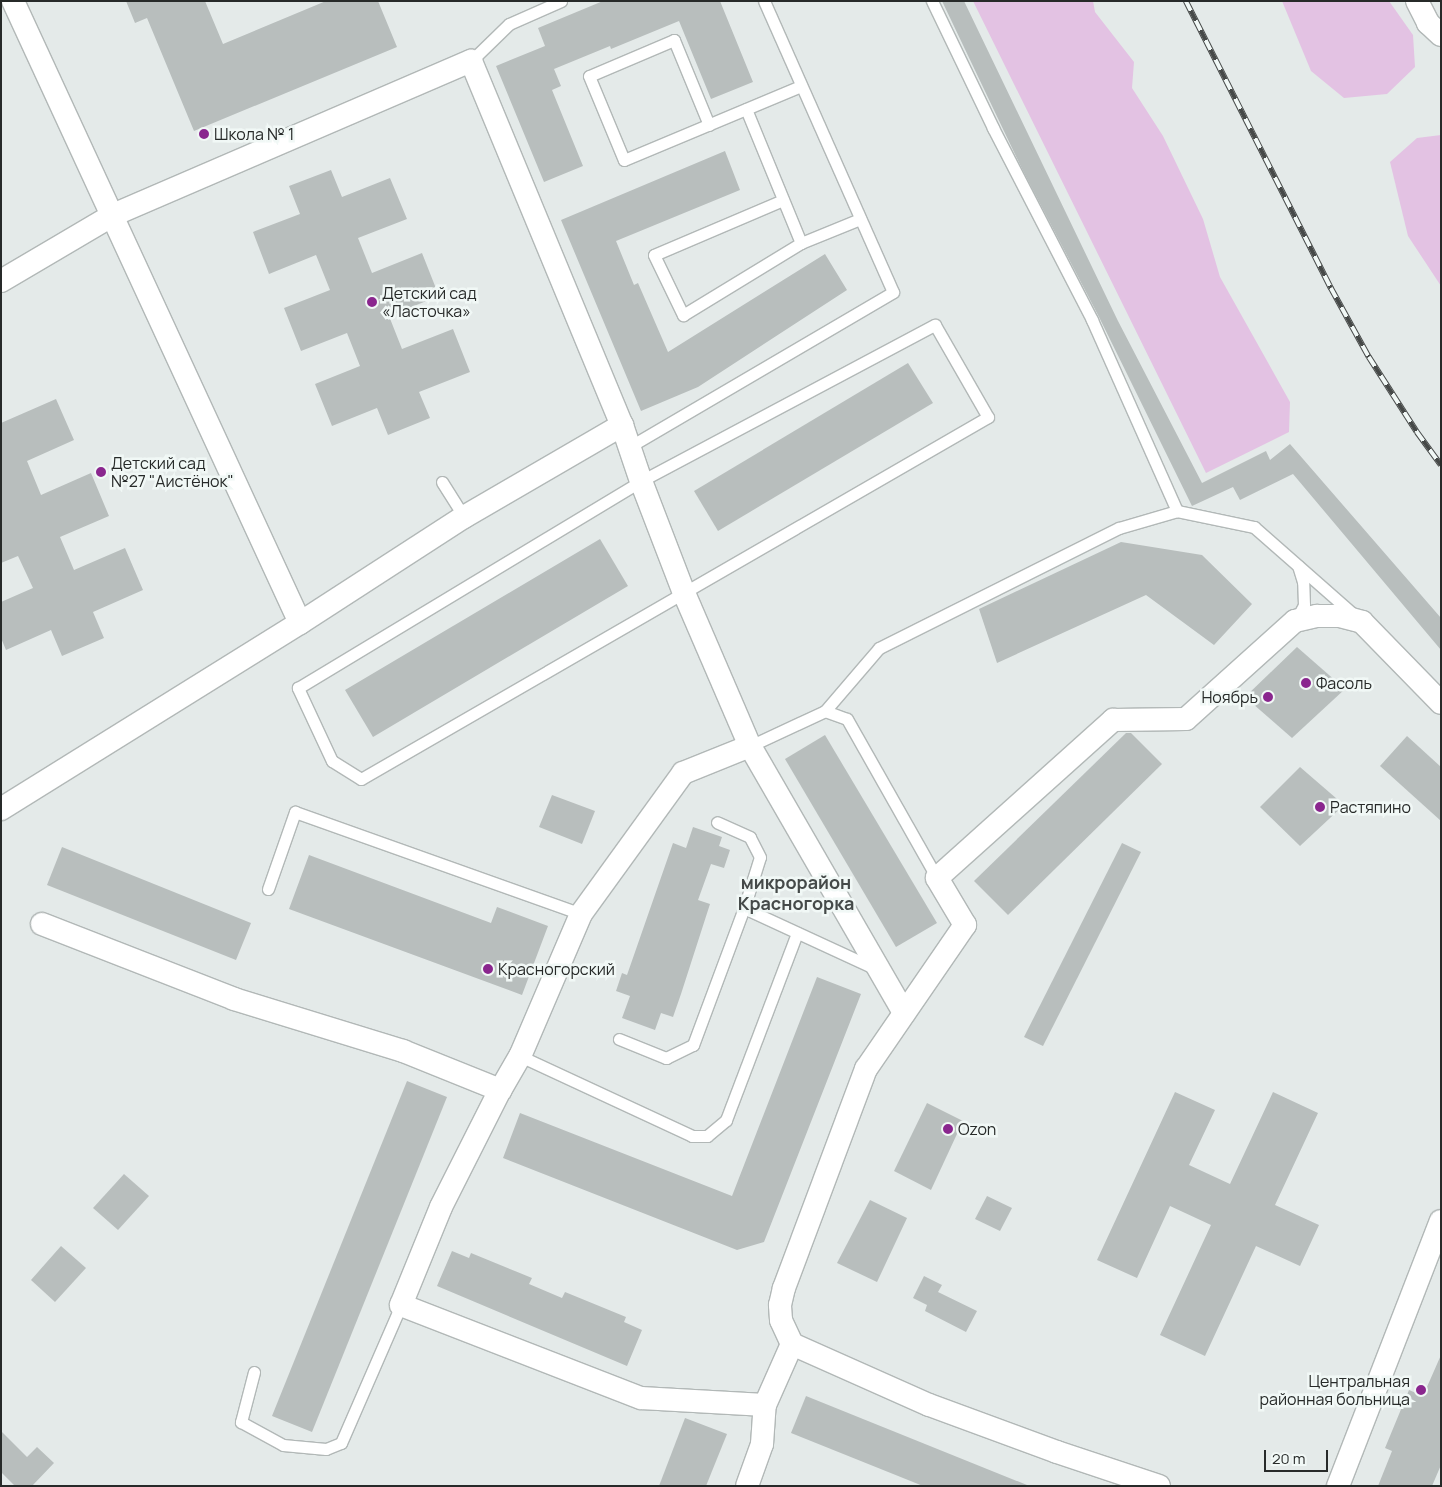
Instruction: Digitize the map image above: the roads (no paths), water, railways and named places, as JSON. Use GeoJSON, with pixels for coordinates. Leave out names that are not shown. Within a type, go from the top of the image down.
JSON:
{"type":"FeatureCollection","features":[{"type":"Feature","properties":{"kind":"street"},"geometry":{"type":"LineString","coordinates":[[13,1],[300,623]]}},
{"type":"Feature","properties":{"kind":"street"},"geometry":{"type":"LineString","coordinates":[[1417,1],[1428,23],[1441,35]]}},
{"type":"Feature","properties":{"kind":"street"},"geometry":{"type":"LineString","coordinates":[[1,281],[113,215],[471,61],[622,425],[641,481],[684,593],[750,746],[904,1013]]}},
{"type":"Feature","properties":{"kind":"street"},"geometry":{"type":"LineString","coordinates":[[1,809],[300,623],[464,517],[622,425]]}},
{"type":"Feature","properties":{"kind":"street"},"geometry":{"type":"LineString","coordinates":[[1159,1486],[1057,1452],[929,1405],[792,1344],[781,1320],[780,1306],[784,1288],[866,1069],[965,925],[937,878],[1113,720],[1186,719],[1295,621],[1317,616],[1340,616],[1362,622],[1441,703]]}},
{"type":"Feature","properties":{"kind":"street"},"geometry":{"type":"LineString","coordinates":[[750,746],[683,772],[581,914],[520,1056],[500,1090],[441,1207],[401,1305],[640,1398],[765,1404]]}},
{"type":"Feature","properties":{"kind":"street"},"geometry":{"type":"LineString","coordinates":[[42,924],[234,999],[403,1051],[500,1090]]}},
{"type":"Feature","properties":{"kind":"street"},"geometry":{"type":"LineString","coordinates":[[1338,1486],[1441,1221]]}},
{"type":"Feature","properties":{"kind":"street"},"geometry":{"type":"LineString","coordinates":[[747,1486],[762,1444],[765,1404],[792,1344]]}},
{"type":"Feature","properties":{"kind":"lane"},"geometry":{"type":"LineString","coordinates":[[471,61],[509,24],[561,1]]}},
{"type":"Feature","properties":{"kind":"lane"},"geometry":{"type":"LineString","coordinates":[[629,447],[893,292],[764,1]]}},
{"type":"Feature","properties":{"kind":"lane"},"geometry":{"type":"LineString","coordinates":[[932,1],[992,128],[1092,320],[1177,511]]}},
{"type":"Feature","properties":{"kind":"lane"},"geometry":{"type":"LineString","coordinates":[[709,124],[674,40],[589,76],[624,160],[802,86]]}},
{"type":"Feature","properties":{"kind":"lane"},"geometry":{"type":"LineString","coordinates":[[746,109],[801,243]]}},
{"type":"Feature","properties":{"kind":"lane"},"geometry":{"type":"LineString","coordinates":[[783,200],[654,255],[683,315],[801,243],[860,219]]}},
{"type":"Feature","properties":{"kind":"lane"},"geometry":{"type":"LineString","coordinates":[[935,325],[988,417],[361,779],[332,761],[298,688],[641,481],[935,325]]}},
{"type":"Feature","properties":{"kind":"lane"},"geometry":{"type":"LineString","coordinates":[[442,482],[464,517]]}},
{"type":"Feature","properties":{"kind":"lane"},"geometry":{"type":"LineString","coordinates":[[750,746],[825,711],[879,648],[1119,528],[1177,511],[1254,526],[1362,622]]}},
{"type":"Feature","properties":{"kind":"lane"},"geometry":{"type":"LineString","coordinates":[[1295,621],[1304,605],[1303,582],[1297,565]]}},
{"type":"Feature","properties":{"kind":"lane"},"geometry":{"type":"LineString","coordinates":[[825,711],[847,719],[937,878]]}},
{"type":"Feature","properties":{"kind":"lane"},"geometry":{"type":"LineString","coordinates":[[268,889],[295,812],[581,914]]}},
{"type":"Feature","properties":{"kind":"lane"},"geometry":{"type":"LineString","coordinates":[[619,1039],[666,1058],[693,1045],[744,908],[760,857],[750,836],[717,822]]}},
{"type":"Feature","properties":{"kind":"lane"},"geometry":{"type":"LineString","coordinates":[[744,908],[880,971]]}},
{"type":"Feature","properties":{"kind":"lane"},"geometry":{"type":"LineString","coordinates":[[520,1056],[692,1136],[707,1136],[726,1120],[797,933]]}},
{"type":"Feature","properties":{"kind":"lane"},"geometry":{"type":"LineString","coordinates":[[254,1372],[241,1422],[283,1445],[326,1450],[340,1443],[401,1305]]}},
{"type":"Feature","properties":{"kind":"railway"},"geometry":{"type":"LineString","coordinates":[[1186,1],[1331,288],[1369,357],[1417,432],[1441,465]]}},
{"type":"Feature","properties":{"kind":"place","name":"Школа № 1"},"geometry":{"type":"Point","coordinates":[204,134]}},
{"type":"Feature","properties":{"kind":"place","name":"Детский сад «Ласточка»"},"geometry":{"type":"Point","coordinates":[372,302]}},
{"type":"Feature","properties":{"kind":"place","name":"Детский сад №27 \"Аистёнок\""},"geometry":{"type":"Point","coordinates":[101,472]}},
{"type":"Feature","properties":{"kind":"place","name":"Фасоль"},"geometry":{"type":"Point","coordinates":[1306,683]}},
{"type":"Feature","properties":{"kind":"place","name":"Ноябрь"},"geometry":{"type":"Point","coordinates":[1268,697]}},
{"type":"Feature","properties":{"kind":"place","name":"Растяпино"},"geometry":{"type":"Point","coordinates":[1320,807]}},
{"type":"Feature","properties":{"kind":"place","name":"Красногорский"},"geometry":{"type":"Point","coordinates":[488,969]}},
{"type":"Feature","properties":{"kind":"place","name":"Ozon"},"geometry":{"type":"Point","coordinates":[948,1129]}},
{"type":"Feature","properties":{"kind":"place","name":"Центральная районная больница"},"geometry":{"type":"Point","coordinates":[1421,1390]}},
{"type":"Feature","properties":{"kind":"district","name":"микрорайон Красногорка"},"geometry":{"type":"Point","coordinates":[796,893]}}]}
